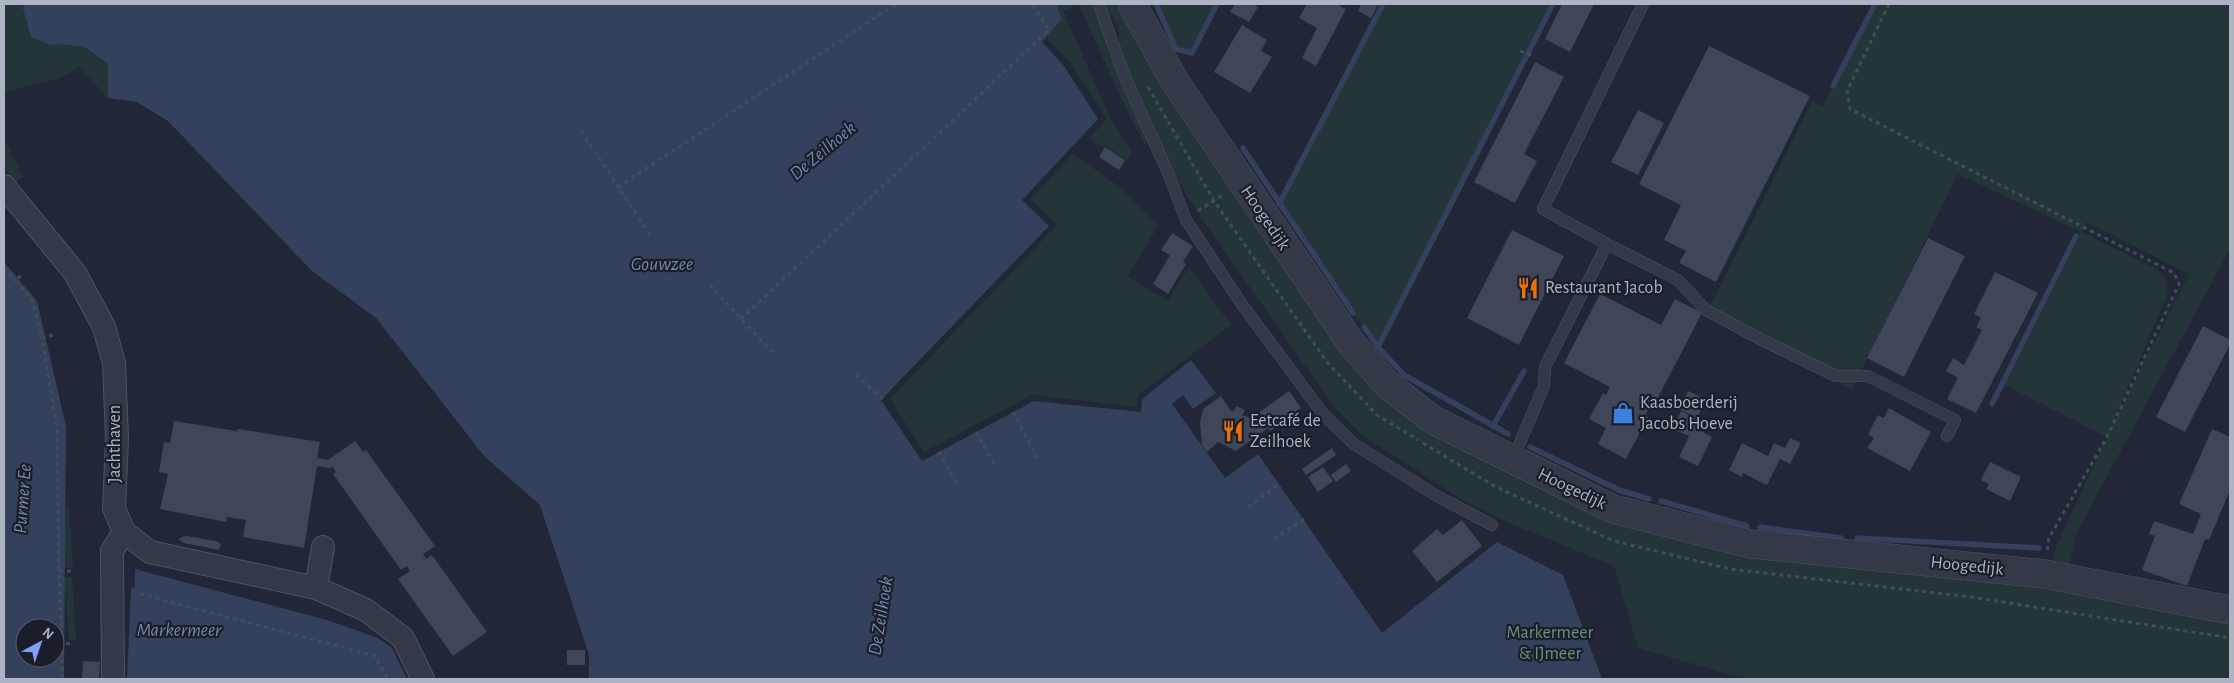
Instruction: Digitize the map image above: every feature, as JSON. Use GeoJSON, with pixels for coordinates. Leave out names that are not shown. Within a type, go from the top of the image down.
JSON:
{"type":"FeatureCollection","features":[{"type":"Feature","properties":{"kind":"street","name":"Hoogedijk"},"geometry":{"type":"LineString","coordinates":[[1132,4],[1174,80],[1347,338],[1387,384],[1433,420],[1613,510],[1751,544],[2045,574],[2230,610]]}},
{"type":"Feature","properties":{"kind":"street","name":"Jachthaven"},"geometry":{"type":"LineString","coordinates":[[4,186],[75,272],[104,327],[114,363],[117,439],[114,508],[124,532],[150,552],[316,588],[366,610],[403,638],[423,679]]}},
{"type":"Feature","properties":{"kind":"street"},"geometry":{"type":"LineString","coordinates":[[113,679],[112,551],[124,532]]}},
{"type":"Feature","properties":{"kind":"street"},"geometry":{"type":"LineString","coordinates":[[316,588],[323,547]]}},
{"type":"Feature","properties":{"kind":"lane"},"geometry":{"type":"LineString","coordinates":[[1099,4],[1124,75],[1169,175],[1186,220],[1244,306],[1322,414],[1354,444],[1437,496],[1492,525]]}},
{"type":"Feature","properties":{"kind":"lane"},"geometry":{"type":"LineString","coordinates":[[1643,4],[1543,209],[1678,280],[1706,310],[1760,339],[1836,376],[1868,376],[1955,420],[1947,436]]}},
{"type":"Feature","properties":{"kind":"lane"},"geometry":{"type":"LineString","coordinates":[[1513,461],[1544,386],[1545,367],[1608,244]]}},
{"type":"Feature","properties":{"kind":"path"},"geometry":{"type":"LineString","coordinates":[[618,187],[896,4]]}},
{"type":"Feature","properties":{"kind":"path"},"geometry":{"type":"LineString","coordinates":[[741,319],[1049,30],[1032,4]]}},
{"type":"Feature","properties":{"kind":"path"},"geometry":{"type":"LineString","coordinates":[[1889,4],[1847,91],[1850,109],[2174,273],[2179,284],[2107,437],[2049,538],[2045,574]]}},
{"type":"Feature","properties":{"kind":"path"},"geometry":{"type":"LineString","coordinates":[[1520,50],[1535,58]]}},
{"type":"Feature","properties":{"kind":"path"},"geometry":{"type":"LineString","coordinates":[[1146,84],[1214,200],[1327,362],[1376,415],[1496,487],[1614,541],[1730,569],[1971,597],[2230,638]]}},
{"type":"Feature","properties":{"kind":"path"},"geometry":{"type":"LineString","coordinates":[[581,131],[650,235]]}},
{"type":"Feature","properties":{"kind":"path"},"geometry":{"type":"LineString","coordinates":[[1197,212],[1242,183]]}},
{"type":"Feature","properties":{"kind":"path"},"geometry":{"type":"LineString","coordinates":[[4,267],[33,301],[42,338],[57,429],[58,571],[61,618]]}},
{"type":"Feature","properties":{"kind":"path"},"geometry":{"type":"LineString","coordinates":[[15,280],[21,276]]}},
{"type":"Feature","properties":{"kind":"path"},"geometry":{"type":"LineString","coordinates":[[710,285],[774,353]]}},
{"type":"Feature","properties":{"kind":"path"},"geometry":{"type":"LineString","coordinates":[[42,338],[53,335]]}},
{"type":"Feature","properties":{"kind":"path"},"geometry":{"type":"LineString","coordinates":[[856,375],[883,399]]}},
{"type":"Feature","properties":{"kind":"path"},"geometry":{"type":"LineString","coordinates":[[1013,412],[1039,461]]}},
{"type":"Feature","properties":{"kind":"path"},"geometry":{"type":"LineString","coordinates":[[976,432],[994,464]]}},
{"type":"Feature","properties":{"kind":"path"},"geometry":{"type":"LineString","coordinates":[[939,452],[957,485]]}},
{"type":"Feature","properties":{"kind":"path"},"geometry":{"type":"LineString","coordinates":[[1248,507],[1279,484]]}},
{"type":"Feature","properties":{"kind":"path"},"geometry":{"type":"LineString","coordinates":[[1274,540],[1304,520]]}},
{"type":"Feature","properties":{"kind":"path"},"geometry":{"type":"LineString","coordinates":[[58,571],[71,571]]}},
{"type":"Feature","properties":{"kind":"path"},"geometry":{"type":"LineString","coordinates":[[140,594],[375,656],[388,679]]}},
{"type":"Feature","properties":{"kind":"path"},"geometry":{"type":"LineString","coordinates":[[65,643],[73,644]]}},
{"type":"Feature","properties":{"kind":"shaded area"},"geometry":{"type":"Polygon","coordinates":[[[4,4],[24,4],[23,9],[31,37],[50,45],[62,44],[86,48],[108,64],[108,98],[79,67],[57,79],[4,92],[4,4]]]}},
{"type":"Feature","properties":{"kind":"shaded area"},"geometry":{"type":"Polygon","coordinates":[[[1051,4],[1077,4],[1063,11],[1110,117],[1132,152],[1127,160],[1105,145],[1102,148],[1089,138],[1107,119],[1070,62],[1046,38],[1062,19],[1051,4]]]}},
{"type":"Feature","properties":{"kind":"shaded area"},"geometry":{"type":"Polygon","coordinates":[[[1078,4],[1095,4],[1118,77],[1148,141],[1145,145],[1127,111],[1078,4]]]}},
{"type":"Feature","properties":{"kind":"shaded area"},"geometry":{"type":"Polygon","coordinates":[[[1103,4],[1124,4],[1258,220],[1440,433],[1533,487],[1621,522],[2230,618],[2230,679],[1753,679],[1738,677],[1638,648],[1614,566],[1507,522],[1463,500],[1362,435],[1334,407],[1197,212],[1173,172],[1119,50],[1117,25],[1103,4]]]}},
{"type":"Feature","properties":{"kind":"shaded area"},"geometry":{"type":"Polygon","coordinates":[[[1156,4],[1217,4],[1192,53],[1176,49],[1156,4]]]}},
{"type":"Feature","properties":{"kind":"shaded area"},"geometry":{"type":"Polygon","coordinates":[[[1383,4],[1553,4],[1378,347],[1279,204],[1383,4]]]}},
{"type":"Feature","properties":{"kind":"shaded area"},"geometry":{"type":"Polygon","coordinates":[[[1875,4],[1898,6],[1900,4],[2230,4],[2230,249],[2076,534],[2069,568],[2051,565],[2056,547],[2107,437],[2003,384],[2081,232],[1958,174],[1852,389],[1706,314],[1812,101],[1823,106],[1875,4]],[[2086,222],[2082,232],[2159,270],[2167,282],[2168,293],[2111,428],[2189,274],[2086,222]]]}},
{"type":"Feature","properties":{"kind":"shaded area"},"geometry":{"type":"Polygon","coordinates":[[[4,139],[23,177],[16,183],[4,167],[4,139]]]}},
{"type":"Feature","properties":{"kind":"shaded area"},"geometry":{"type":"Polygon","coordinates":[[[1073,154],[1117,185],[1158,226],[1128,276],[1168,301],[1189,267],[1231,325],[1138,395],[1137,407],[1032,395],[924,452],[890,399],[1057,225],[1030,199],[1073,154]]]}},
{"type":"Feature","properties":{"kind":"shaded area"},"geometry":{"type":"Polygon","coordinates":[[[69,508],[73,568],[64,568],[64,509],[69,508]]]}},
{"type":"Feature","properties":{"kind":"shaded area"},"geometry":{"type":"Polygon","coordinates":[[[64,577],[72,577],[76,640],[69,640],[64,577]]]}},
{"type":"Feature","properties":{"kind":"water","name":"Gouwzee"},"geometry":{"type":"Polygon","coordinates":[[[24,4],[1056,4],[1062,19],[1042,42],[1064,66],[1098,119],[1022,200],[1049,226],[881,400],[922,461],[1034,401],[1141,412],[1142,399],[1191,360],[1216,393],[1193,409],[1183,395],[1172,404],[1225,478],[1258,454],[1382,633],[1497,542],[1563,575],[1602,679],[589,679],[589,655],[540,505],[485,457],[376,318],[312,271],[168,121],[137,102],[108,98],[108,64],[86,48],[62,44],[50,45],[31,37],[23,9],[24,4]]]}},
{"type":"Feature","properties":{"kind":"water","name":"Purmer Ee"},"geometry":{"type":"Polygon","coordinates":[[[4,262],[37,301],[66,426],[64,618],[15,618],[15,668],[64,668],[64,679],[4,679],[4,262]]]}},
{"type":"Feature","properties":{"kind":"water","name":"Markermeer"},"geometry":{"type":"Polygon","coordinates":[[[135,569],[327,620],[378,638],[392,648],[407,679],[127,679],[131,589],[135,587],[135,569]]]}},
{"type":"Feature","properties":{"kind":"building"},"geometry":{"type":"Polygon","coordinates":[[[1235,4],[1253,4],[1258,7],[1249,22],[1230,12],[1235,4]]]}},
{"type":"Feature","properties":{"kind":"building"},"geometry":{"type":"Polygon","coordinates":[[[1307,4],[1336,4],[1346,9],[1316,66],[1302,58],[1317,28],[1299,18],[1307,4]]]}},
{"type":"Feature","properties":{"kind":"building"},"geometry":{"type":"Polygon","coordinates":[[[1361,4],[1378,4],[1371,18],[1358,11],[1361,4]]]}},
{"type":"Feature","properties":{"kind":"building"},"geometry":{"type":"Polygon","coordinates":[[[1562,4],[1594,4],[1570,52],[1545,39],[1562,4]]]}},
{"type":"Feature","properties":{"kind":"building"},"geometry":{"type":"Polygon","coordinates":[[[1242,25],[1267,40],[1261,51],[1272,57],[1250,93],[1214,72],[1242,25]]]}},
{"type":"Feature","properties":{"kind":"building"},"geometry":{"type":"Polygon","coordinates":[[[1709,46],[1810,96],[1716,282],[1679,263],[1686,251],[1664,240],[1681,205],[1639,184],[1709,46]]]}},
{"type":"Feature","properties":{"kind":"building"},"geometry":{"type":"Polygon","coordinates":[[[1535,62],[1564,77],[1524,154],[1537,161],[1515,203],[1474,182],[1535,62]]]}},
{"type":"Feature","properties":{"kind":"building"},"geometry":{"type":"Polygon","coordinates":[[[1638,110],[1664,123],[1638,175],[1611,162],[1638,110]]]}},
{"type":"Feature","properties":{"kind":"building"},"geometry":{"type":"Polygon","coordinates":[[[1105,147],[1125,160],[1119,170],[1099,157],[1105,147]]]}},
{"type":"Feature","properties":{"kind":"building"},"geometry":{"type":"Polygon","coordinates":[[[1512,230],[1564,256],[1519,345],[1467,318],[1512,230]]]}},
{"type":"Feature","properties":{"kind":"building"},"geometry":{"type":"Polygon","coordinates":[[[1172,233],[1193,246],[1183,262],[1186,264],[1168,294],[1153,284],[1170,255],[1161,250],[1172,233]]]}},
{"type":"Feature","properties":{"kind":"building"},"geometry":{"type":"Polygon","coordinates":[[[1928,238],[1965,256],[1904,377],[1867,358],[1928,238]]]}},
{"type":"Feature","properties":{"kind":"building"},"geometry":{"type":"Polygon","coordinates":[[[1995,272],[2038,293],[1976,413],[1947,399],[1958,378],[1946,371],[1953,358],[1964,365],[1982,330],[1976,327],[1981,318],[1974,314],[1995,272]]]}},
{"type":"Feature","properties":{"kind":"building"},"geometry":{"type":"Polygon","coordinates":[[[1600,294],[1661,325],[1675,299],[1702,313],[1652,409],[1649,408],[1645,416],[1648,417],[1626,459],[1598,444],[1606,428],[1589,419],[1603,393],[1606,395],[1610,387],[1564,363],[1600,294]]]}},
{"type":"Feature","properties":{"kind":"building"},"geometry":{"type":"Polygon","coordinates":[[[2203,326],[2230,340],[2230,344],[2185,432],[2156,417],[2203,326]]]}},
{"type":"Feature","properties":{"kind":"building"},"geometry":{"type":"Polygon","coordinates":[[[1289,391],[1301,408],[1270,431],[1268,428],[1236,451],[1218,442],[1207,452],[1202,445],[1200,423],[1203,409],[1221,396],[1231,411],[1234,411],[1236,406],[1245,410],[1242,415],[1251,418],[1289,391]]]}},
{"type":"Feature","properties":{"kind":"building"},"geometry":{"type":"Polygon","coordinates":[[[1688,391],[1706,399],[1697,418],[1679,409],[1688,391]]]}},
{"type":"Feature","properties":{"kind":"building"},"geometry":{"type":"Polygon","coordinates":[[[1889,408],[1931,432],[1910,471],[1867,448],[1874,438],[1868,434],[1878,415],[1884,418],[1889,408]]]}},
{"type":"Feature","properties":{"kind":"building"},"geometry":{"type":"Polygon","coordinates":[[[1681,411],[1702,422],[1699,430],[1712,437],[1698,466],[1679,457],[1689,436],[1673,429],[1681,411]]]}},
{"type":"Feature","properties":{"kind":"building"},"geometry":{"type":"Polygon","coordinates":[[[174,421],[320,442],[317,458],[328,460],[355,441],[363,452],[366,450],[435,546],[423,554],[426,559],[432,555],[487,632],[453,656],[398,579],[410,571],[407,566],[401,570],[333,474],[336,472],[332,466],[330,468],[317,466],[304,548],[243,537],[246,520],[227,517],[226,522],[160,509],[168,474],[159,472],[164,442],[170,443],[174,421]]]}},
{"type":"Feature","properties":{"kind":"building"},"geometry":{"type":"Polygon","coordinates":[[[2212,429],[2230,437],[2230,490],[2209,540],[2205,539],[2187,586],[2142,570],[2155,536],[2149,534],[2154,521],[2193,534],[2201,514],[2179,504],[2212,429]]]}},
{"type":"Feature","properties":{"kind":"building"},"geometry":{"type":"Polygon","coordinates":[[[1790,438],[1801,443],[1790,464],[1780,459],[1767,485],[1743,473],[1742,477],[1729,470],[1742,443],[1768,456],[1774,443],[1785,448],[1790,438]]]}},
{"type":"Feature","properties":{"kind":"building"},"geometry":{"type":"Polygon","coordinates":[[[1332,448],[1336,455],[1306,475],[1302,469],[1332,448]]]}},
{"type":"Feature","properties":{"kind":"building"},"geometry":{"type":"Polygon","coordinates":[[[1990,462],[2021,477],[2010,501],[1986,489],[1989,484],[1981,480],[1990,462]]]}},
{"type":"Feature","properties":{"kind":"building"},"geometry":{"type":"Polygon","coordinates":[[[1346,464],[1351,471],[1336,482],[1331,475],[1346,464]]]}},
{"type":"Feature","properties":{"kind":"building"},"geometry":{"type":"Polygon","coordinates":[[[1323,467],[1333,481],[1318,492],[1308,477],[1323,467]]]}},
{"type":"Feature","properties":{"kind":"building"},"geometry":{"type":"Polygon","coordinates":[[[1462,520],[1482,546],[1437,582],[1412,551],[1437,529],[1443,535],[1462,520]]]}},
{"type":"Feature","properties":{"kind":"building"},"geometry":{"type":"Polygon","coordinates":[[[186,536],[216,541],[221,544],[219,550],[184,543],[179,540],[186,536]]]}},
{"type":"Feature","properties":{"kind":"building"},"geometry":{"type":"Polygon","coordinates":[[[567,650],[585,650],[585,665],[567,665],[567,650]]]}},
{"type":"Feature","properties":{"kind":"building"},"geometry":{"type":"Polygon","coordinates":[[[83,661],[100,662],[99,679],[82,679],[83,661]]]}},
{"type":"Feature","properties":{"kind":"waterway"},"geometry":{"type":"LineString","coordinates":[[1156,4],[1176,49],[1192,53],[1217,4]]}},
{"type":"Feature","properties":{"kind":"waterway"},"geometry":{"type":"LineString","coordinates":[[1279,204],[1383,4]]}},
{"type":"Feature","properties":{"kind":"waterway"},"geometry":{"type":"LineString","coordinates":[[1378,347],[1553,4]]}},
{"type":"Feature","properties":{"kind":"waterway"},"geometry":{"type":"LineString","coordinates":[[1833,86],[1875,4]]}},
{"type":"Feature","properties":{"kind":"waterway"},"geometry":{"type":"LineString","coordinates":[[1243,148],[1353,313]]}},
{"type":"Feature","properties":{"kind":"waterway"},"geometry":{"type":"LineString","coordinates":[[1992,404],[2076,236]]}},
{"type":"Feature","properties":{"kind":"waterway"},"geometry":{"type":"LineString","coordinates":[[1364,327],[1378,347],[1404,375],[1508,434]]}},
{"type":"Feature","properties":{"kind":"waterway"},"geometry":{"type":"LineString","coordinates":[[1493,426],[1524,371]]}},
{"type":"Feature","properties":{"kind":"waterway"},"geometry":{"type":"LineString","coordinates":[[1530,447],[1619,490],[1649,499]]}},
{"type":"Feature","properties":{"kind":"waterway"},"geometry":{"type":"LineString","coordinates":[[1661,501],[1747,526]]}},
{"type":"Feature","properties":{"kind":"waterway"},"geometry":{"type":"LineString","coordinates":[[1760,527],[1841,538]]}},
{"type":"Feature","properties":{"kind":"waterway"},"geometry":{"type":"LineString","coordinates":[[1857,538],[2039,548]]}},
{"type":"Feature","properties":{"kind":"place","name":"Restaurant Jacob"},"geometry":{"type":"Point","coordinates":[1528,288]}},
{"type":"Feature","properties":{"kind":"place","name":"Kaasboerderij Jacobs Hoeve"},"geometry":{"type":"Point","coordinates":[1623,413]}},
{"type":"Feature","properties":{"kind":"place","name":"Eetcafé de Zeilhoek"},"geometry":{"type":"Point","coordinates":[1233,431]}},
{"type":"Feature","properties":{"kind":"water label","name":"De Zeilhoek"},"geometry":{"type":"Point","coordinates":[823,151]}},
{"type":"Feature","properties":{"kind":"water label","name":"De Zeilhoek"},"geometry":{"type":"Point","coordinates":[881,616]}},
{"type":"Feature","properties":{"kind":"park label","name":"Markermeer & IJmeer"},"geometry":{"type":"Point","coordinates":[1550,643]}}]}
